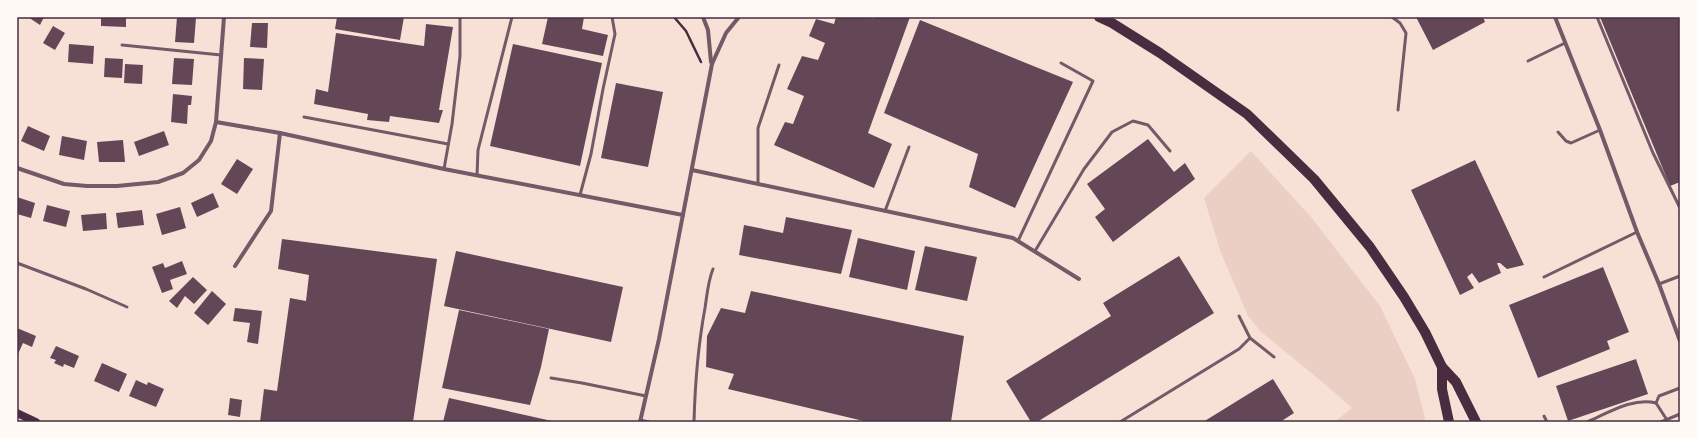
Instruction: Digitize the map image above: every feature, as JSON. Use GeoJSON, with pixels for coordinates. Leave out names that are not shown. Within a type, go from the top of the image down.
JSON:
{"type":"FeatureCollection","features":[{"type":"Feature","properties":{"kind":"main road"},"geometry":{"type":"LineString","coordinates":[[1099,17],[1112,23],[1160,53],[1247,114],[1314,179],[1370,247],[1418,321],[1442,368],[1456,382],[1476,422]]}},
{"type":"Feature","properties":{"kind":"main road"},"geometry":{"type":"LineString","coordinates":[[1442,368],[1442,389],[1449,422]]}},
{"type":"Feature","properties":{"kind":"main road"},"geometry":{"type":"LineString","coordinates":[[17,412],[36,422]]}},
{"type":"Feature","properties":{"kind":"street"},"geometry":{"type":"LineString","coordinates":[[17,168],[64,184],[87,186],[117,186],[158,182],[183,173],[199,160],[211,141],[216,122],[224,17]]}},
{"type":"Feature","properties":{"kind":"street"},"geometry":{"type":"LineString","coordinates":[[703,17],[708,30],[712,64]]}},
{"type":"Feature","properties":{"kind":"street"},"geometry":{"type":"LineString","coordinates":[[640,421],[659,340],[712,64],[726,33],[739,17]]}},
{"type":"Feature","properties":{"kind":"street"},"geometry":{"type":"LineString","coordinates":[[1555,17],[1600,130],[1637,232],[1659,284],[1680,341]]}},
{"type":"Feature","properties":{"kind":"street"},"geometry":{"type":"LineString","coordinates":[[216,122],[280,134],[477,176],[683,215]]}},
{"type":"Feature","properties":{"kind":"street"},"geometry":{"type":"LineString","coordinates":[[235,266],[271,211],[280,134]]}},
{"type":"Feature","properties":{"kind":"street"},"geometry":{"type":"LineString","coordinates":[[692,170],[1013,238],[1079,279]]}},
{"type":"Feature","properties":{"kind":"lane"},"geometry":{"type":"LineString","coordinates":[[444,169],[460,56],[460,17]]}},
{"type":"Feature","properties":{"kind":"lane"},"geometry":{"type":"LineString","coordinates":[[477,176],[478,150],[512,17]]}},
{"type":"Feature","properties":{"kind":"lane"},"geometry":{"type":"LineString","coordinates":[[580,195],[591,154],[615,34],[612,17]]}},
{"type":"Feature","properties":{"kind":"lane"},"geometry":{"type":"LineString","coordinates":[[1392,17],[1400,23],[1406,33],[1398,110]]}},
{"type":"Feature","properties":{"kind":"lane"},"geometry":{"type":"LineString","coordinates":[[1597,17],[1653,153],[1680,208]]}},
{"type":"Feature","properties":{"kind":"lane"},"geometry":{"type":"LineString","coordinates":[[1528,61],[1565,43]]}},
{"type":"Feature","properties":{"kind":"lane"},"geometry":{"type":"LineString","coordinates":[[122,45],[221,55]]}},
{"type":"Feature","properties":{"kind":"lane"},"geometry":{"type":"LineString","coordinates":[[1018,241],[1092,81],[1061,62]]}},
{"type":"Feature","properties":{"kind":"lane"},"geometry":{"type":"LineString","coordinates":[[758,184],[758,128],[779,65]]}},
{"type":"Feature","properties":{"kind":"lane"},"geometry":{"type":"LineString","coordinates":[[304,117],[448,144]]}},
{"type":"Feature","properties":{"kind":"lane"},"geometry":{"type":"LineString","coordinates":[[1034,251],[1084,169],[1112,132],[1133,121],[1148,125],[1170,151]]}},
{"type":"Feature","properties":{"kind":"lane"},"geometry":{"type":"LineString","coordinates":[[1558,132],[1566,141],[1571,143],[1600,130]]}},
{"type":"Feature","properties":{"kind":"lane"},"geometry":{"type":"LineString","coordinates":[[885,211],[909,147]]}},
{"type":"Feature","properties":{"kind":"lane"},"geometry":{"type":"LineString","coordinates":[[1544,277],[1637,232]]}},
{"type":"Feature","properties":{"kind":"lane"},"geometry":{"type":"LineString","coordinates":[[17,262],[127,307]]}},
{"type":"Feature","properties":{"kind":"lane"},"geometry":{"type":"LineString","coordinates":[[694,422],[695,387],[703,320],[710,277],[713,269]]}},
{"type":"Feature","properties":{"kind":"lane"},"geometry":{"type":"LineString","coordinates":[[1659,284],[1680,276]]}},
{"type":"Feature","properties":{"kind":"lane"},"geometry":{"type":"LineString","coordinates":[[1239,316],[1250,338],[1274,357]]}},
{"type":"Feature","properties":{"kind":"lane"},"geometry":{"type":"LineString","coordinates":[[1120,422],[1238,350],[1250,338]]}},
{"type":"Feature","properties":{"kind":"lane"},"geometry":{"type":"LineString","coordinates":[[551,378],[646,396]]}},
{"type":"Feature","properties":{"kind":"lane"},"geometry":{"type":"LineString","coordinates":[[1656,403],[1659,396],[1680,388]]}},
{"type":"Feature","properties":{"kind":"lane"},"geometry":{"type":"LineString","coordinates":[[1587,422],[1636,402],[1648,401],[1656,403],[1667,420]]}},
{"type":"Feature","properties":{"kind":"lane"},"geometry":{"type":"LineString","coordinates":[[1662,422],[1680,414]]}},
{"type":"Feature","properties":{"kind":"lane"},"geometry":{"type":"LineString","coordinates":[[1544,416],[1547,422]]}},
{"type":"Feature","properties":{"kind":"lane"},"geometry":{"type":"LineString","coordinates":[[640,421],[649,422]]}},
{"type":"Feature","properties":{"kind":"path"},"geometry":{"type":"LineString","coordinates":[[674,17],[686,31],[709,77]]}},
{"type":"Feature","properties":{"kind":"shaded area"},"geometry":{"type":"Polygon","coordinates":[[[1251,151],[1311,217],[1380,306],[1415,379],[1426,422],[1334,422],[1352,408],[1260,331],[1248,316],[1221,253],[1204,198],[1251,151]]]}},
{"type":"Feature","properties":{"kind":"building"},"geometry":{"type":"Polygon","coordinates":[[[28,17],[44,17],[40,25],[28,17]]]}},
{"type":"Feature","properties":{"kind":"building"},"geometry":{"type":"Polygon","coordinates":[[[101,17],[126,17],[126,27],[101,26],[101,17]]]}},
{"type":"Feature","properties":{"kind":"building"},"geometry":{"type":"Polygon","coordinates":[[[177,17],[196,18],[194,43],[175,42],[177,17]]]}},
{"type":"Feature","properties":{"kind":"building"},"geometry":{"type":"Polygon","coordinates":[[[337,17],[404,17],[400,40],[335,29],[337,17]]]}},
{"type":"Feature","properties":{"kind":"building"},"geometry":{"type":"Polygon","coordinates":[[[548,17],[584,17],[582,29],[608,35],[603,56],[542,44],[548,17]]]}},
{"type":"Feature","properties":{"kind":"building"},"geometry":{"type":"Polygon","coordinates":[[[836,17],[868,17],[873,19],[873,17],[910,17],[868,133],[892,144],[874,188],[774,145],[785,122],[793,124],[804,96],[787,89],[802,56],[818,60],[825,43],[809,36],[816,19],[834,24],[836,17]]]}},
{"type":"Feature","properties":{"kind":"building"},"geometry":{"type":"Polygon","coordinates":[[[1416,17],[1483,17],[1485,22],[1433,50],[1416,17]]]}},
{"type":"Feature","properties":{"kind":"building"},"geometry":{"type":"Polygon","coordinates":[[[1600,17],[1680,17],[1680,182],[1670,186],[1600,17]]]}},
{"type":"Feature","properties":{"kind":"building"},"geometry":{"type":"Polygon","coordinates":[[[920,20],[1073,82],[1015,208],[969,187],[978,154],[884,113],[920,20]]]}},
{"type":"Feature","properties":{"kind":"building"},"geometry":{"type":"Polygon","coordinates":[[[252,23],[268,23],[267,48],[250,47],[252,23]]]}},
{"type":"Feature","properties":{"kind":"building"},"geometry":{"type":"Polygon","coordinates":[[[426,24],[453,27],[439,110],[443,110],[439,123],[390,116],[389,122],[367,120],[368,114],[314,104],[316,89],[328,92],[336,33],[424,46],[426,24]]]}},
{"type":"Feature","properties":{"kind":"building"},"geometry":{"type":"Polygon","coordinates":[[[53,26],[65,33],[55,50],[43,43],[53,26]]]}},
{"type":"Feature","properties":{"kind":"building"},"geometry":{"type":"Polygon","coordinates":[[[69,44],[94,46],[93,64],[68,62],[69,44]]]}},
{"type":"Feature","properties":{"kind":"building"},"geometry":{"type":"Polygon","coordinates":[[[513,44],[602,63],[580,166],[490,146],[513,44]]]}},
{"type":"Feature","properties":{"kind":"building"},"geometry":{"type":"Polygon","coordinates":[[[105,58],[123,59],[122,78],[104,77],[105,58]]]}},
{"type":"Feature","properties":{"kind":"building"},"geometry":{"type":"Polygon","coordinates":[[[174,58],[194,59],[192,85],[172,84],[174,58]]]}},
{"type":"Feature","properties":{"kind":"building"},"geometry":{"type":"Polygon","coordinates":[[[244,58],[264,59],[262,90],[243,89],[244,58]]]}},
{"type":"Feature","properties":{"kind":"building"},"geometry":{"type":"Polygon","coordinates":[[[125,64],[143,65],[142,84],[124,83],[125,64]]]}},
{"type":"Feature","properties":{"kind":"building"},"geometry":{"type":"Polygon","coordinates":[[[616,83],[663,92],[648,167],[601,158],[616,83]]]}},
{"type":"Feature","properties":{"kind":"building"},"geometry":{"type":"Polygon","coordinates":[[[173,94],[192,96],[191,105],[188,105],[187,124],[171,122],[173,94]]]}},
{"type":"Feature","properties":{"kind":"building"},"geometry":{"type":"Polygon","coordinates":[[[28,126],[50,136],[44,151],[21,141],[28,126]]]}},
{"type":"Feature","properties":{"kind":"building"},"geometry":{"type":"Polygon","coordinates":[[[164,131],[169,145],[139,156],[134,142],[164,131]]]}},
{"type":"Feature","properties":{"kind":"building"},"geometry":{"type":"Polygon","coordinates":[[[62,136],[87,141],[84,160],[59,155],[62,136]]]}},
{"type":"Feature","properties":{"kind":"building"},"geometry":{"type":"Polygon","coordinates":[[[1148,139],[1174,172],[1185,163],[1195,179],[1113,242],[1095,217],[1105,209],[1087,184],[1148,139]]]}},
{"type":"Feature","properties":{"kind":"building"},"geometry":{"type":"Polygon","coordinates":[[[123,140],[125,162],[99,162],[97,142],[123,140]]]}},
{"type":"Feature","properties":{"kind":"building"},"geometry":{"type":"Polygon","coordinates":[[[237,159],[253,169],[237,194],[221,184],[237,159]]]}},
{"type":"Feature","properties":{"kind":"building"},"geometry":{"type":"Polygon","coordinates":[[[1475,160],[1524,265],[1507,269],[1500,263],[1497,263],[1501,273],[1479,283],[1472,273],[1467,277],[1474,288],[1460,295],[1411,190],[1475,160]]]}},
{"type":"Feature","properties":{"kind":"building"},"geometry":{"type":"Polygon","coordinates":[[[213,193],[219,207],[197,217],[191,203],[213,193]]]}},
{"type":"Feature","properties":{"kind":"building"},"geometry":{"type":"Polygon","coordinates":[[[17,197],[35,203],[31,218],[17,214],[17,197]]]}},
{"type":"Feature","properties":{"kind":"building"},"geometry":{"type":"Polygon","coordinates":[[[47,205],[70,211],[66,227],[43,221],[47,205]]]}},
{"type":"Feature","properties":{"kind":"building"},"geometry":{"type":"Polygon","coordinates":[[[180,207],[186,228],[162,235],[156,214],[180,207]]]}},
{"type":"Feature","properties":{"kind":"building"},"geometry":{"type":"Polygon","coordinates":[[[142,210],[144,225],[118,228],[116,213],[142,210]]]}},
{"type":"Feature","properties":{"kind":"building"},"geometry":{"type":"Polygon","coordinates":[[[106,213],[107,229],[83,231],[81,215],[106,213]]]}},
{"type":"Feature","properties":{"kind":"building"},"geometry":{"type":"Polygon","coordinates":[[[786,217],[852,230],[841,274],[739,255],[744,225],[783,233],[786,217]]]}},
{"type":"Feature","properties":{"kind":"building"},"geometry":{"type":"Polygon","coordinates":[[[858,238],[915,251],[907,290],[849,277],[858,238]]]}},
{"type":"Feature","properties":{"kind":"building"},"geometry":{"type":"Polygon","coordinates":[[[282,239],[437,259],[413,422],[260,422],[264,389],[277,391],[290,298],[306,301],[309,275],[278,269],[282,239]]]}},
{"type":"Feature","properties":{"kind":"building"},"geometry":{"type":"Polygon","coordinates":[[[925,246],[977,257],[967,301],[915,290],[925,246]]]}},
{"type":"Feature","properties":{"kind":"building"},"geometry":{"type":"Polygon","coordinates":[[[456,251],[623,287],[611,342],[444,306],[456,251]]]}},
{"type":"Feature","properties":{"kind":"building"},"geometry":{"type":"Polygon","coordinates":[[[1179,256],[1214,313],[1037,422],[1031,422],[1006,381],[1111,316],[1103,303],[1179,256]]]}},
{"type":"Feature","properties":{"kind":"building"},"geometry":{"type":"Polygon","coordinates":[[[182,261],[187,274],[170,280],[173,289],[162,293],[152,267],[163,263],[165,268],[182,261]]]}},
{"type":"Feature","properties":{"kind":"building"},"geometry":{"type":"Polygon","coordinates":[[[1603,267],[1629,332],[1607,341],[1610,349],[1538,378],[1509,305],[1603,267]]]}},
{"type":"Feature","properties":{"kind":"building"},"geometry":{"type":"Polygon","coordinates":[[[193,277],[207,290],[194,304],[185,296],[177,308],[169,301],[193,277]]]}},
{"type":"Feature","properties":{"kind":"building"},"geometry":{"type":"Polygon","coordinates":[[[212,291],[226,304],[208,325],[194,313],[212,291]]]}},
{"type":"Feature","properties":{"kind":"building"},"geometry":{"type":"Polygon","coordinates":[[[751,291],[964,336],[951,422],[868,422],[728,389],[734,374],[706,367],[707,336],[721,308],[745,313],[751,291]]]}},
{"type":"Feature","properties":{"kind":"building"},"geometry":{"type":"Polygon","coordinates":[[[235,308],[262,311],[258,344],[247,342],[250,323],[233,321],[235,308]]]}},
{"type":"Feature","properties":{"kind":"building"},"geometry":{"type":"Polygon","coordinates":[[[459,310],[549,329],[541,367],[530,405],[442,388],[459,310]]]}},
{"type":"Feature","properties":{"kind":"building"},"geometry":{"type":"Polygon","coordinates":[[[17,328],[36,336],[32,347],[23,343],[18,354],[17,353],[17,328]]]}},
{"type":"Feature","properties":{"kind":"building"},"geometry":{"type":"Polygon","coordinates":[[[56,346],[79,356],[74,368],[64,364],[63,367],[54,363],[56,360],[50,358],[56,346]]]}},
{"type":"Feature","properties":{"kind":"building"},"geometry":{"type":"Polygon","coordinates":[[[1636,359],[1648,394],[1568,421],[1556,386],[1636,359]]]}},
{"type":"Feature","properties":{"kind":"building"},"geometry":{"type":"Polygon","coordinates":[[[102,363],[127,374],[119,392],[94,381],[102,363]]]}},
{"type":"Feature","properties":{"kind":"building"},"geometry":{"type":"Polygon","coordinates":[[[1273,379],[1294,413],[1280,422],[1203,422],[1273,379]]]}},
{"type":"Feature","properties":{"kind":"building"},"geometry":{"type":"Polygon","coordinates":[[[136,380],[147,385],[148,382],[164,389],[156,407],[129,396],[136,380]]]}},
{"type":"Feature","properties":{"kind":"building"},"geometry":{"type":"Polygon","coordinates":[[[230,398],[242,400],[240,417],[228,415],[230,398]]]}},
{"type":"Feature","properties":{"kind":"building"},"geometry":{"type":"Polygon","coordinates":[[[449,398],[552,421],[552,422],[443,422],[449,398]]]}}]}
